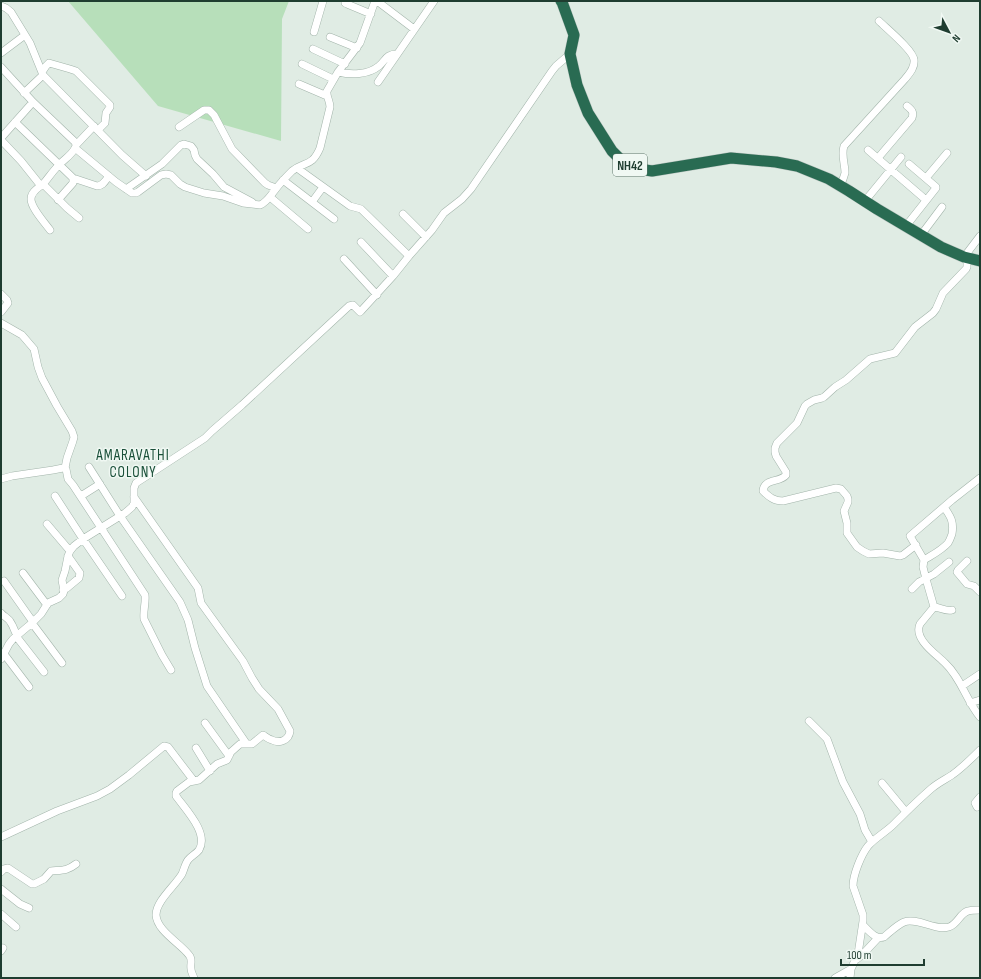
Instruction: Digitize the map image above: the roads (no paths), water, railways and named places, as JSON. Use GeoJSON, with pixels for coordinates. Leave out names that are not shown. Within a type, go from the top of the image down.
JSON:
{"type":"FeatureCollection","features":[{"type":"Feature","properties":{"kind":"highway","name":"NH42"},"geometry":{"type":"LineString","coordinates":[[562,1],[574,35],[570,54],[577,85],[588,113],[612,151],[624,163],[639,169],[652,171],[731,158],[776,162],[797,166],[829,179],[942,247],[965,257],[980,261]]}},
{"type":"Feature","properties":{"kind":"street"},"geometry":{"type":"LineString","coordinates":[[314,32],[323,1]]}},
{"type":"Feature","properties":{"kind":"street"},"geometry":{"type":"LineString","coordinates":[[345,1],[347,4],[371,14]]}},
{"type":"Feature","properties":{"kind":"street"},"geometry":{"type":"LineString","coordinates":[[1,66],[24,93],[76,142],[76,146],[109,176],[129,191],[136,193],[161,175],[166,174],[171,175],[185,187],[204,193],[223,196],[243,203],[260,205],[270,197],[290,173],[309,163],[318,154],[330,107],[327,91],[333,79],[357,48],[362,39],[376,1],[414,30]]}},
{"type":"Feature","properties":{"kind":"street"},"geometry":{"type":"LineString","coordinates":[[378,82],[434,1]]}},
{"type":"Feature","properties":{"kind":"street"},"geometry":{"type":"LineString","coordinates":[[1,6],[11,12],[25,35],[43,74],[122,155],[146,176]]}},
{"type":"Feature","properties":{"kind":"street"},"geometry":{"type":"LineString","coordinates":[[840,186],[845,172],[842,154],[844,146],[912,71],[914,65],[913,55],[879,21]]}},
{"type":"Feature","properties":{"kind":"street"},"geometry":{"type":"LineString","coordinates":[[1,53],[25,35]]}},
{"type":"Feature","properties":{"kind":"street"},"geometry":{"type":"LineString","coordinates":[[330,38],[357,48]]}},
{"type":"Feature","properties":{"kind":"street"},"geometry":{"type":"LineString","coordinates":[[313,49],[344,64]]}},
{"type":"Feature","properties":{"kind":"street"},"geometry":{"type":"LineString","coordinates":[[338,72],[348,74],[368,72],[378,66],[389,55],[397,54]]}},
{"type":"Feature","properties":{"kind":"street"},"geometry":{"type":"LineString","coordinates":[[29,687],[3,656],[11,641],[33,623],[50,602],[59,598],[63,594],[62,580],[69,554],[74,546],[132,507],[134,503],[134,488],[136,483],[205,438],[349,306],[353,305],[360,312],[377,295],[426,237],[444,213],[462,199],[471,189],[552,71],[570,54]]}},
{"type":"Feature","properties":{"kind":"street"},"geometry":{"type":"LineString","coordinates":[[24,93],[43,74],[46,66],[49,64],[74,70],[110,105],[106,113],[105,123],[96,128],[76,146],[73,152],[31,196],[31,201],[34,207],[50,230]]}},
{"type":"Feature","properties":{"kind":"street"},"geometry":{"type":"LineString","coordinates":[[302,64],[333,79]]}},
{"type":"Feature","properties":{"kind":"street"},"geometry":{"type":"LineString","coordinates":[[299,84],[327,96]]}},
{"type":"Feature","properties":{"kind":"street"},"geometry":{"type":"LineString","coordinates":[[33,102],[1,139],[42,185],[79,218]]}},
{"type":"Feature","properties":{"kind":"street"},"geometry":{"type":"LineString","coordinates":[[878,158],[912,118],[912,110],[907,106]]}},
{"type":"Feature","properties":{"kind":"street"},"geometry":{"type":"LineString","coordinates":[[179,127],[204,110],[209,110],[216,118],[232,149],[265,183],[276,188]]}},
{"type":"Feature","properties":{"kind":"street"},"geometry":{"type":"LineString","coordinates":[[15,122],[73,178],[100,186],[109,176]]}},
{"type":"Feature","properties":{"kind":"street"},"geometry":{"type":"LineString","coordinates":[[126,189],[162,164],[181,145],[184,144],[193,147],[197,159],[214,174],[226,189],[256,204]]}},
{"type":"Feature","properties":{"kind":"street"},"geometry":{"type":"LineString","coordinates":[[868,150],[926,200]]}},
{"type":"Feature","properties":{"kind":"street"},"geometry":{"type":"LineString","coordinates":[[926,178],[947,153]]}},
{"type":"Feature","properties":{"kind":"street"},"geometry":{"type":"LineString","coordinates":[[865,201],[901,158]]}},
{"type":"Feature","properties":{"kind":"street"},"geometry":{"type":"LineString","coordinates":[[906,226],[936,188],[909,164]]}},
{"type":"Feature","properties":{"kind":"street"},"geometry":{"type":"LineString","coordinates":[[297,168],[350,206],[361,208],[409,256]]}},
{"type":"Feature","properties":{"kind":"street"},"geometry":{"type":"LineString","coordinates":[[58,200],[73,183],[73,178]]}},
{"type":"Feature","properties":{"kind":"street"},"geometry":{"type":"LineString","coordinates":[[283,180],[334,219]]}},
{"type":"Feature","properties":{"kind":"street"},"geometry":{"type":"LineString","coordinates":[[312,202],[323,187]]}},
{"type":"Feature","properties":{"kind":"street"},"geometry":{"type":"LineString","coordinates":[[270,197],[308,229]]}},
{"type":"Feature","properties":{"kind":"street"},"geometry":{"type":"LineString","coordinates":[[921,235],[942,207]]}},
{"type":"Feature","properties":{"kind":"street"},"geometry":{"type":"LineString","coordinates":[[403,214],[426,237]]}},
{"type":"Feature","properties":{"kind":"street"},"geometry":{"type":"LineString","coordinates":[[916,545],[900,556],[883,553],[869,554],[857,547],[847,534],[847,523],[844,511],[848,499],[840,488],[778,501],[766,494],[764,488],[765,485],[770,482],[782,479],[786,475],[786,472],[776,456],[775,448],[777,443],[798,423],[807,404],[824,397],[870,360],[895,353],[915,327],[936,309],[947,289],[966,269],[965,257],[980,236]]}},
{"type":"Feature","properties":{"kind":"street"},"geometry":{"type":"LineString","coordinates":[[361,242],[393,276]]}},
{"type":"Feature","properties":{"kind":"street"},"geometry":{"type":"LineString","coordinates":[[344,259],[377,295]]}},
{"type":"Feature","properties":{"kind":"street"},"geometry":{"type":"LineString","coordinates":[[1,294],[8,303],[1,312]]}},
{"type":"Feature","properties":{"kind":"street"},"geometry":{"type":"LineString","coordinates":[[1,323],[22,335],[34,349],[42,378],[74,437],[65,468],[68,479],[102,527],[145,595],[146,599],[143,613],[144,619],[171,670]]}},
{"type":"Feature","properties":{"kind":"street"},"geometry":{"type":"LineString","coordinates":[[1,479],[65,468]]}},
{"type":"Feature","properties":{"kind":"street"},"geometry":{"type":"LineString","coordinates":[[90,468],[120,516],[180,602],[188,620],[207,686],[246,743]]}},
{"type":"Feature","properties":{"kind":"street"},"geometry":{"type":"LineString","coordinates":[[934,607],[923,567],[924,560],[911,535],[980,478]]}},
{"type":"Feature","properties":{"kind":"street"},"geometry":{"type":"LineString","coordinates":[[81,496],[100,484]]}},
{"type":"Feature","properties":{"kind":"street"},"geometry":{"type":"LineString","coordinates":[[55,496],[122,596]]}},
{"type":"Feature","properties":{"kind":"street"},"geometry":{"type":"LineString","coordinates":[[134,497],[198,588],[201,602],[243,661],[259,689],[278,709],[290,731],[288,737],[279,742],[263,735],[252,744],[240,744],[231,752],[227,760],[217,764],[198,780],[189,782],[175,794],[195,822],[200,832],[202,841],[196,853],[188,860],[182,875],[162,901],[156,912],[156,917],[162,929],[190,956],[191,970],[194,978]]}},
{"type":"Feature","properties":{"kind":"street"},"geometry":{"type":"LineString","coordinates":[[924,560],[947,544],[951,539],[953,529],[952,521],[950,515],[944,507]]}},
{"type":"Feature","properties":{"kind":"street"},"geometry":{"type":"LineString","coordinates":[[47,524],[69,554],[80,574],[79,578],[63,590]]}},
{"type":"Feature","properties":{"kind":"street"},"geometry":{"type":"LineString","coordinates":[[967,561],[957,572],[967,584],[974,586],[980,592]]}},
{"type":"Feature","properties":{"kind":"street"},"geometry":{"type":"LineString","coordinates":[[912,589],[916,584],[934,574],[949,562]]}},
{"type":"Feature","properties":{"kind":"street"},"geometry":{"type":"LineString","coordinates":[[23,573],[47,605]]}},
{"type":"Feature","properties":{"kind":"street"},"geometry":{"type":"LineString","coordinates":[[4,581],[62,663]]}},
{"type":"Feature","properties":{"kind":"street"},"geometry":{"type":"LineString","coordinates":[[934,607],[948,611],[952,610]]}},
{"type":"Feature","properties":{"kind":"street"},"geometry":{"type":"LineString","coordinates":[[934,607],[920,624],[918,632],[928,647],[952,670],[970,703],[980,717]]}},
{"type":"Feature","properties":{"kind":"street"},"geometry":{"type":"LineString","coordinates":[[1,613],[10,621],[17,636],[44,672]]}},
{"type":"Feature","properties":{"kind":"street"},"geometry":{"type":"LineString","coordinates":[[962,686],[980,674]]}},
{"type":"Feature","properties":{"kind":"street"},"geometry":{"type":"LineString","coordinates":[[970,703],[980,700]]}},
{"type":"Feature","properties":{"kind":"street"},"geometry":{"type":"LineString","coordinates":[[809,721],[827,739],[843,782],[860,814],[865,830],[872,842]]}},
{"type":"Feature","properties":{"kind":"street"},"geometry":{"type":"LineString","coordinates":[[205,723],[228,756]]}},
{"type":"Feature","properties":{"kind":"street"},"geometry":{"type":"LineString","coordinates":[[1,837],[57,811],[97,796],[110,789],[164,746],[168,748],[194,781]]}},
{"type":"Feature","properties":{"kind":"street"},"geometry":{"type":"LineString","coordinates":[[196,748],[210,771]]}},
{"type":"Feature","properties":{"kind":"street"},"geometry":{"type":"LineString","coordinates":[[850,978],[851,969],[858,954],[863,926],[863,914],[853,882],[864,852],[872,842],[893,826],[933,787],[954,774],[980,750]]}},
{"type":"Feature","properties":{"kind":"street"},"geometry":{"type":"LineString","coordinates":[[882,783],[906,812]]}},
{"type":"Feature","properties":{"kind":"street"},"geometry":{"type":"LineString","coordinates":[[977,808],[975,803],[980,797]]}},
{"type":"Feature","properties":{"kind":"street"},"geometry":{"type":"LineString","coordinates":[[1,872],[8,868],[34,884],[44,879],[51,871],[69,870],[76,864]]}},
{"type":"Feature","properties":{"kind":"street"},"geometry":{"type":"LineString","coordinates":[[1,889],[20,904],[29,908]]}},
{"type":"Feature","properties":{"kind":"street"},"geometry":{"type":"LineString","coordinates":[[856,959],[863,954],[878,938],[884,937],[905,922],[912,921],[942,928],[954,924],[965,912],[980,910]]}},
{"type":"Feature","properties":{"kind":"street"},"geometry":{"type":"LineString","coordinates":[[1,914],[16,927]]}},
{"type":"Feature","properties":{"kind":"street"},"geometry":{"type":"LineString","coordinates":[[863,926],[878,938]]}},
{"type":"Feature","properties":{"kind":"street"},"geometry":{"type":"LineString","coordinates":[[835,978],[851,969]]}},
{"type":"Feature","properties":{"kind":"district","name":"AMARAVATHI COLONY"},"geometry":{"type":"Point","coordinates":[133,464]}}]}
